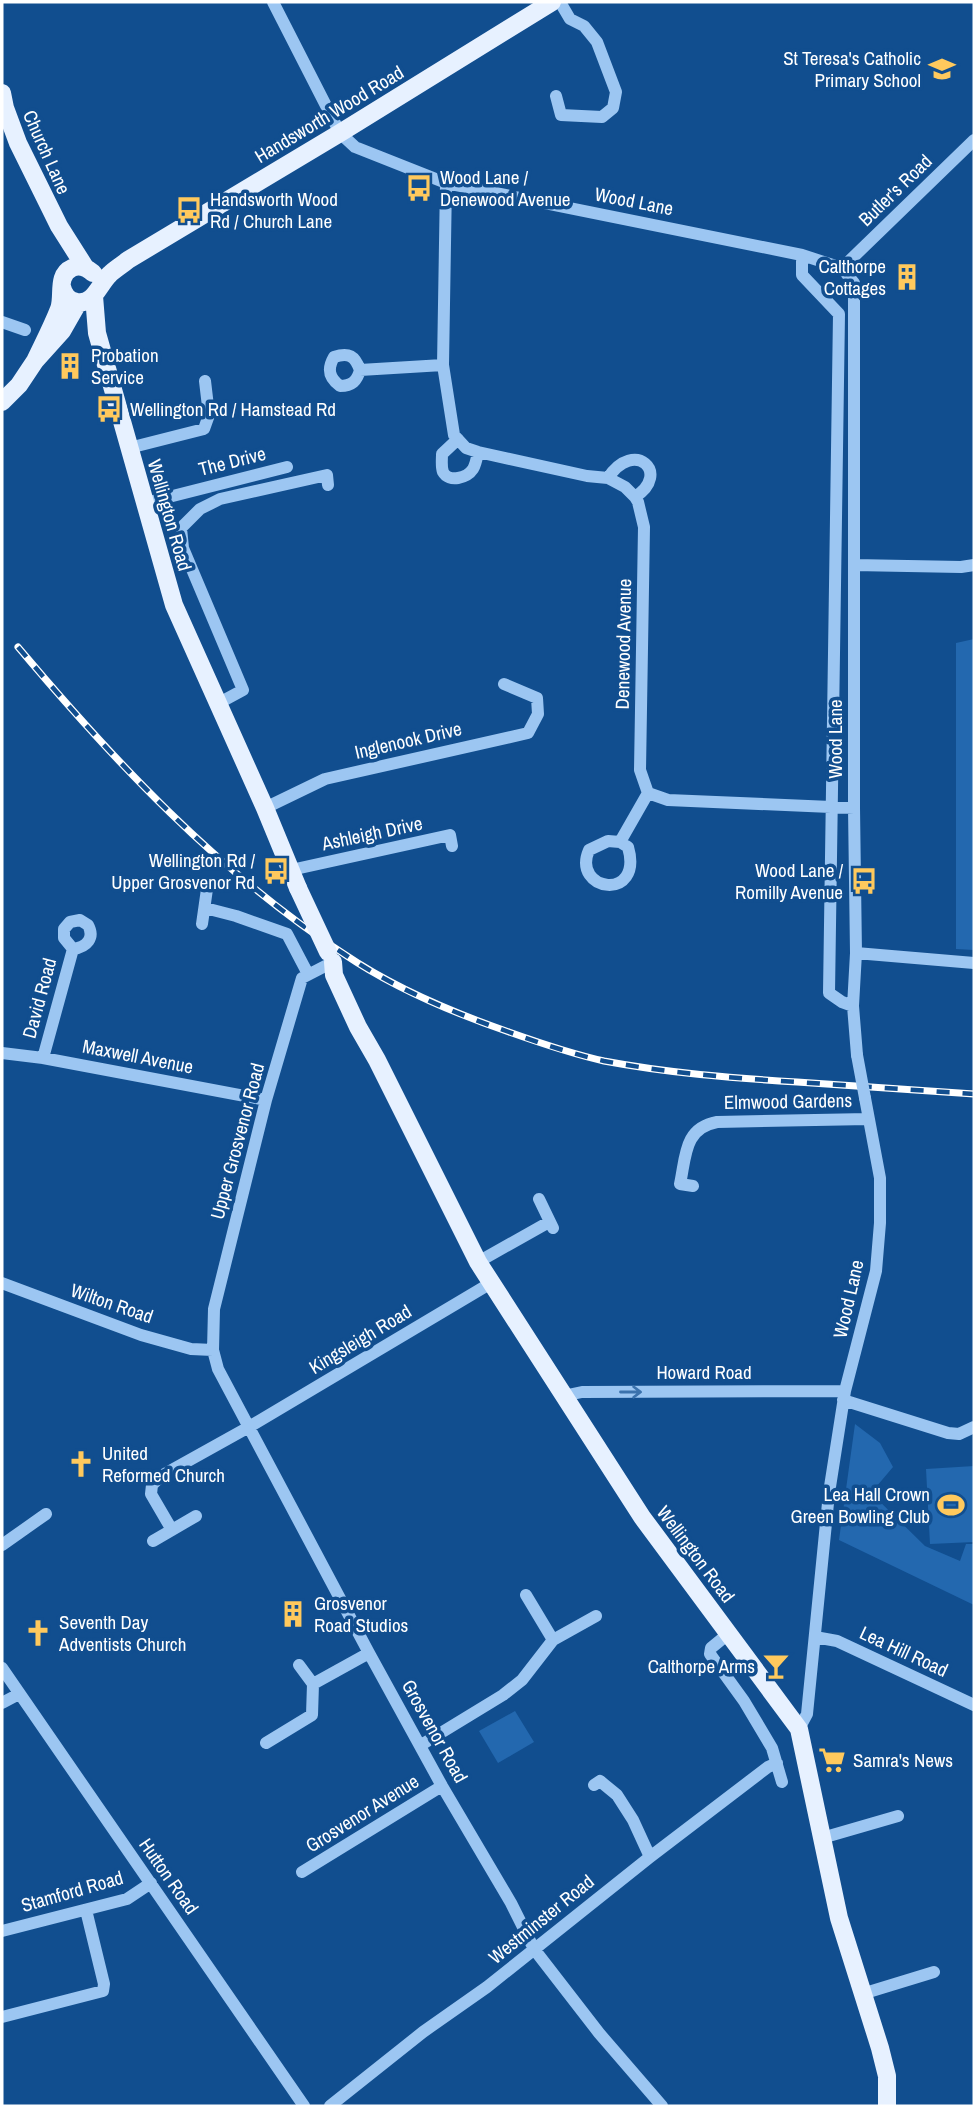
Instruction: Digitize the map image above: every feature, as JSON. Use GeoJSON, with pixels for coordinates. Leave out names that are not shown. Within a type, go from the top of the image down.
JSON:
{"type":"FeatureCollection","features":[{"type":"Feature","properties":{"kind":"main road","name":"Handsworth Wood Road"},"geometry":{"type":"LineString","coordinates":[[35,361],[108,275],[128,260],[552,2]]}},
{"type":"Feature","properties":{"kind":"main road","name":"Church Lane"},"geometry":{"type":"LineString","coordinates":[[2,93],[18,143],[59,226],[86,268]]}},
{"type":"Feature","properties":{"kind":"main road","name":"Church Lane"},"geometry":{"type":"LineString","coordinates":[[59,226],[64,280]]}},
{"type":"Feature","properties":{"kind":"main road","name":"Handsworth Wood Road"},"geometry":{"type":"LineString","coordinates":[[86,268],[128,260]]}},
{"type":"Feature","properties":{"kind":"main road"},"geometry":{"type":"LineString","coordinates":[[2,402],[19,385],[35,361],[61,306],[64,280],[74,267],[86,268],[97,279],[89,296],[66,297],[64,280]]}},
{"type":"Feature","properties":{"kind":"main road","name":"Wellington Road"},"geometry":{"type":"LineString","coordinates":[[89,296],[174,605],[298,888],[366,1025],[377,1060],[491,1283],[642,1517],[799,1729],[839,1917],[887,2076],[887,2106]]}},
{"type":"Feature","properties":{"kind":"street"},"geometry":{"type":"LineString","coordinates":[[273,2],[340,133]]}},
{"type":"Feature","properties":{"kind":"street"},"geometry":{"type":"LineString","coordinates":[[556,96],[561,115],[602,117],[613,108],[616,92],[597,42],[584,26],[570,19],[560,2]]}},
{"type":"Feature","properties":{"kind":"street","name":"Wood Lane"},"geometry":{"type":"LineString","coordinates":[[340,133],[355,147],[446,183],[802,255],[842,268],[854,283],[856,953],[853,1006],[857,1055],[880,1178],[880,1223],[876,1270],[844,1396],[829,1493],[807,1714],[799,1729]]}},
{"type":"Feature","properties":{"kind":"street","name":"Butler's Road"},"geometry":{"type":"LineString","coordinates":[[842,268],[974,140]]}},
{"type":"Feature","properties":{"kind":"street"},"geometry":{"type":"LineString","coordinates":[[446,183],[443,365],[454,435],[466,448],[478,452],[608,478],[625,487],[635,497],[646,490],[650,483],[650,470],[645,463],[634,459],[615,467],[608,478]]}},
{"type":"Feature","properties":{"kind":"street"},"geometry":{"type":"LineString","coordinates":[[802,255],[802,275],[839,314],[829,993],[853,1006]]}},
{"type":"Feature","properties":{"kind":"street"},"geometry":{"type":"LineString","coordinates":[[2,322],[25,330]]}},
{"type":"Feature","properties":{"kind":"street"},"geometry":{"type":"LineString","coordinates":[[360,370],[443,365]]}},
{"type":"Feature","properties":{"kind":"street"},"geometry":{"type":"LineString","coordinates":[[129,448],[204,429],[209,415],[205,381]]}},
{"type":"Feature","properties":{"kind":"street"},"geometry":{"type":"LineString","coordinates":[[458,439],[442,454],[442,466],[448,478],[466,475],[474,468],[478,452]]}},
{"type":"Feature","properties":{"kind":"street","name":"The Drive"},"geometry":{"type":"LineString","coordinates":[[145,503],[287,467]]}},
{"type":"Feature","properties":{"kind":"street","name":"Wellington Road"},"geometry":{"type":"LineString","coordinates":[[219,703],[243,690],[183,548],[181,528],[200,509],[220,499],[327,475],[328,485]]}},
{"type":"Feature","properties":{"kind":"street","name":"Denewood Avenue"},"geometry":{"type":"LineString","coordinates":[[635,497],[644,527],[640,770],[648,793]]}},
{"type":"Feature","properties":{"kind":"street"},"geometry":{"type":"LineString","coordinates":[[854,565],[974,565]]}},
{"type":"Feature","properties":{"kind":"street","name":"Inglenook Drive"},"geometry":{"type":"LineString","coordinates":[[265,808],[325,779],[528,733],[542,697],[504,684]]}},
{"type":"Feature","properties":{"kind":"street"},"geometry":{"type":"LineString","coordinates":[[620,842],[648,793],[668,800],[854,808]]}},
{"type":"Feature","properties":{"kind":"street","name":"Ashleigh Drive"},"geometry":{"type":"LineString","coordinates":[[291,870],[450,835],[452,846]]}},
{"type":"Feature","properties":{"kind":"street"},"geometry":{"type":"LineString","coordinates":[[202,924],[207,889]]}},
{"type":"Feature","properties":{"kind":"street"},"geometry":{"type":"LineString","coordinates":[[205,908],[287,934],[308,974],[330,957]]}},
{"type":"Feature","properties":{"kind":"street","name":"David Road"},"geometry":{"type":"LineString","coordinates":[[43,1058],[73,949]]}},
{"type":"Feature","properties":{"kind":"street"},"geometry":{"type":"LineString","coordinates":[[856,953],[974,963]]}},
{"type":"Feature","properties":{"kind":"street","name":"Upper Grosvenor Road"},"geometry":{"type":"LineString","coordinates":[[212,1350],[214,1309],[267,1100],[302,978],[308,974]]}},
{"type":"Feature","properties":{"kind":"street","name":"Maxwell Avenue"},"geometry":{"type":"LineString","coordinates":[[2,1054],[43,1058],[267,1100]]}},
{"type":"Feature","properties":{"kind":"street","name":"Elmwood Gardens"},"geometry":{"type":"LineString","coordinates":[[693,1186],[680,1184],[688,1142],[696,1130],[706,1124],[868,1119]]}},
{"type":"Feature","properties":{"kind":"street"},"geometry":{"type":"LineString","coordinates":[[478,1262],[551,1225],[539,1199]]}},
{"type":"Feature","properties":{"kind":"street","name":"Wilton Road"},"geometry":{"type":"LineString","coordinates":[[2,1283],[141,1335],[191,1349],[212,1350]]}},
{"type":"Feature","properties":{"kind":"street","name":"Kingsleigh Road"},"geometry":{"type":"LineString","coordinates":[[172,1530],[151,1494],[152,1485],[161,1476],[491,1283]]}},
{"type":"Feature","properties":{"kind":"street","name":"Grosvenor Road"},"geometry":{"type":"LineString","coordinates":[[212,1350],[218,1369],[248,1427],[369,1653],[442,1786],[511,1903],[534,1949],[599,2033],[662,2106]]}},
{"type":"Feature","properties":{"kind":"street","name":"Howard Road"},"geometry":{"type":"LineString","coordinates":[[563,1396],[582,1392],[844,1396],[947,1433],[959,1434],[974,1427]]}},
{"type":"Feature","properties":{"kind":"street"},"geometry":{"type":"LineString","coordinates":[[2,1545],[46,1514]]}},
{"type":"Feature","properties":{"kind":"street"},"geometry":{"type":"LineString","coordinates":[[153,1541],[196,1516]]}},
{"type":"Feature","properties":{"kind":"street"},"geometry":{"type":"LineString","coordinates":[[526,1595],[553,1640]]}},
{"type":"Feature","properties":{"kind":"street"},"geometry":{"type":"LineString","coordinates":[[421,1745],[512,1688],[522,1680],[553,1640],[596,1616]]}},
{"type":"Feature","properties":{"kind":"street","name":"Lea Hill Road"},"geometry":{"type":"LineString","coordinates":[[815,1637],[837,1641],[974,1705]]}},
{"type":"Feature","properties":{"kind":"street"},"geometry":{"type":"LineString","coordinates":[[722,1639],[711,1648],[710,1654],[744,1701],[772,1748],[782,1782]]}},
{"type":"Feature","properties":{"kind":"street"},"geometry":{"type":"LineString","coordinates":[[313,1684],[369,1653]]}},
{"type":"Feature","properties":{"kind":"street"},"geometry":{"type":"LineString","coordinates":[[265,1742],[312,1715],[313,1684],[299,1665]]}},
{"type":"Feature","properties":{"kind":"street","name":"Hutton Road"},"geometry":{"type":"LineString","coordinates":[[2,1668],[304,2106]]}},
{"type":"Feature","properties":{"kind":"street"},"geometry":{"type":"LineString","coordinates":[[2,1703],[19,1694]]}},
{"type":"Feature","properties":{"kind":"street","name":"Westminster Road"},"geometry":{"type":"LineString","coordinates":[[330,2106],[423,2032],[487,1987],[768,1766],[777,1763]]}},
{"type":"Feature","properties":{"kind":"street"},"geometry":{"type":"LineString","coordinates":[[594,1785],[600,1781],[617,1796],[632,1819],[650,1857]]}},
{"type":"Feature","properties":{"kind":"street","name":"Grosvenor Avenue"},"geometry":{"type":"LineString","coordinates":[[302,1872],[442,1786]]}},
{"type":"Feature","properties":{"kind":"street"},"geometry":{"type":"LineString","coordinates":[[822,1838],[898,1816]]}},
{"type":"Feature","properties":{"kind":"street","name":"Stamford Road"},"geometry":{"type":"LineString","coordinates":[[2,1931],[127,1899],[151,1883]]}},
{"type":"Feature","properties":{"kind":"street"},"geometry":{"type":"LineString","coordinates":[[2,2017],[103,1991],[104,1984],[86,1910]]}},
{"type":"Feature","properties":{"kind":"street"},"geometry":{"type":"LineString","coordinates":[[862,1994],[934,1972]]}},
{"type":"Feature","properties":{"kind":"shaded area"},"geometry":{"type":"Polygon","coordinates":[[[974,639],[974,950],[956,949],[956,643],[974,639]]]}},
{"type":"Feature","properties":{"kind":"shaded area"},"geometry":{"type":"Polygon","coordinates":[[[855,1424],[880,1443],[893,1467],[871,1493],[925,1546],[960,1561],[966,1544],[974,1544],[974,1605],[839,1540],[855,1424]]]}},
{"type":"Feature","properties":{"kind":"shaded area","name":"Lea Hall Crown Green Bowling Club"},"geometry":{"type":"Polygon","coordinates":[[[974,1466],[974,1542],[930,1544],[926,1469],[974,1466]]]}},
{"type":"Feature","properties":{"kind":"shaded area"},"geometry":{"type":"Polygon","coordinates":[[[515,1711],[534,1742],[498,1763],[479,1731],[515,1711]]]}},
{"type":"Feature","properties":{"kind":"railway"},"geometry":{"type":"LineString","coordinates":[[18,647],[130,773],[211,851],[298,922],[344,954],[383,978],[424,998],[544,1044],[628,1065],[724,1077],[974,1094]]}},
{"type":"Feature","properties":{"kind":"place","name":"St Teresa's Catholic Primary School"},"geometry":{"type":"Point","coordinates":[942,69]}},
{"type":"Feature","properties":{"kind":"place","name":"Wood Lane / Denewood Avenue"},"geometry":{"type":"Point","coordinates":[419,188]}},
{"type":"Feature","properties":{"kind":"place","name":"Handsworth Wood Rd / Church Lane"},"geometry":{"type":"Point","coordinates":[189,210]}},
{"type":"Feature","properties":{"kind":"place","name":"Calthorpe Cottages"},"geometry":{"type":"Point","coordinates":[907,277]}},
{"type":"Feature","properties":{"kind":"place","name":"Probation Service"},"geometry":{"type":"Point","coordinates":[70,366]}},
{"type":"Feature","properties":{"kind":"place","name":"Wellington Rd / Hamstead Rd"},"geometry":{"type":"Point","coordinates":[109,409]}},
{"type":"Feature","properties":{"kind":"place","name":"Wellington Rd / Upper Grosvenor Rd"},"geometry":{"type":"Point","coordinates":[276,871]}},
{"type":"Feature","properties":{"kind":"place","name":"Wood Lane / Romilly Avenue"},"geometry":{"type":"Point","coordinates":[864,881]}},
{"type":"Feature","properties":{"kind":"place","name":"United Reformed Church"},"geometry":{"type":"Point","coordinates":[81,1464]}},
{"type":"Feature","properties":{"kind":"place","name":"Lea Hall Crown Green Bowling Club"},"geometry":{"type":"Point","coordinates":[951,1505]}},
{"type":"Feature","properties":{"kind":"place","name":"Grosvenor Road Studios"},"geometry":{"type":"Point","coordinates":[293,1614]}},
{"type":"Feature","properties":{"kind":"place","name":"Seventh Day Adventists Church"},"geometry":{"type":"Point","coordinates":[38,1633]}},
{"type":"Feature","properties":{"kind":"place","name":"Calthorpe Arms"},"geometry":{"type":"Point","coordinates":[776,1666]}},
{"type":"Feature","properties":{"kind":"place","name":"Samra's News"},"geometry":{"type":"Point","coordinates":[832,1760]}}]}
